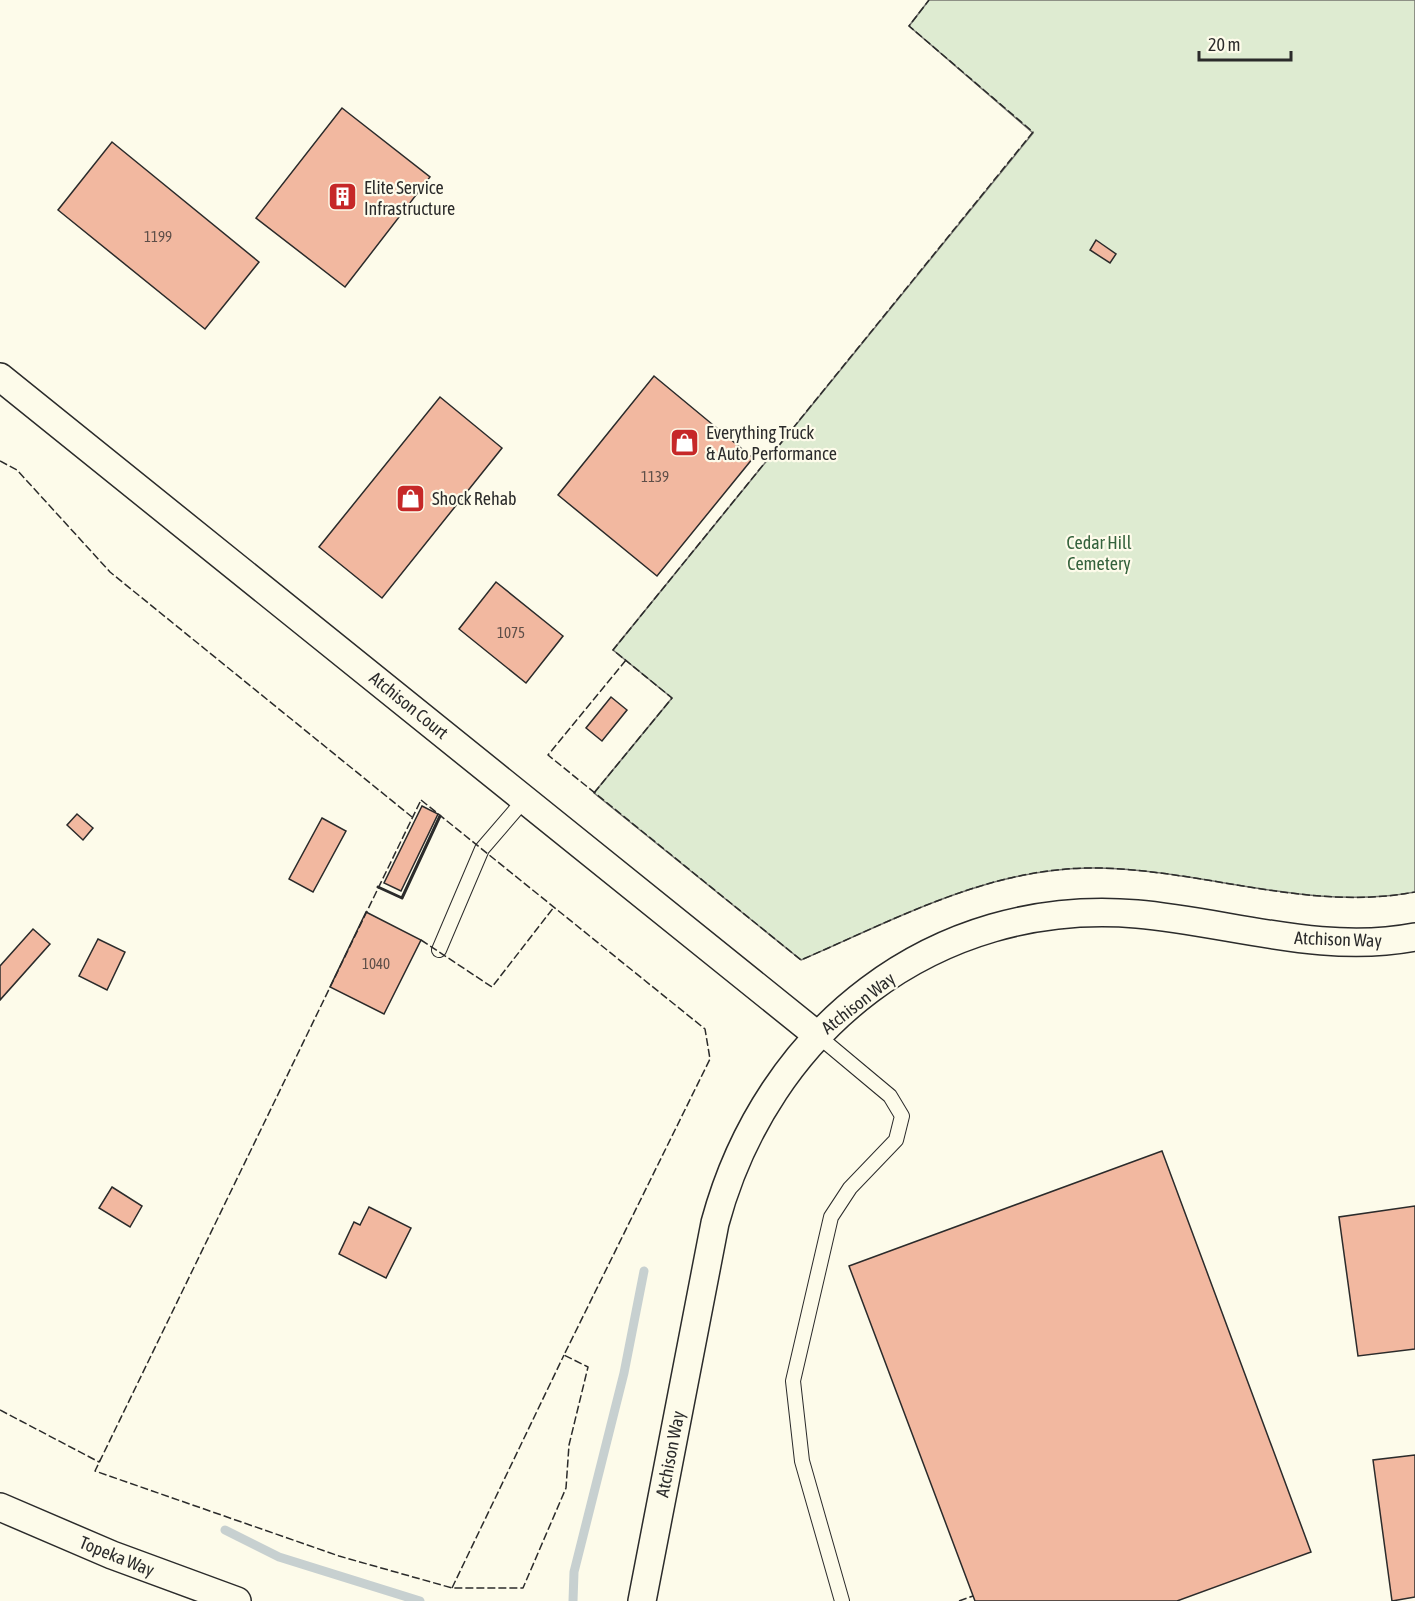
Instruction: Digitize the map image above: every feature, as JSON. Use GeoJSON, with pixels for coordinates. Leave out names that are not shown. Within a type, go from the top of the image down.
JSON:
{"type":"FeatureCollection","features":[{"type":"Feature","properties":{"kind":"street","name":"Atchison Court"},"geometry":{"type":"LineString","coordinates":[[0,377],[817,1035]]}},
{"type":"Feature","properties":{"kind":"street","name":"Atchison Way"},"geometry":{"type":"LineString","coordinates":[[642,1601],[715,1223],[725,1186],[759,1111],[782,1077],[817,1035],[867,993],[924,957],[978,932],[1044,915],[1080,912],[1138,914],[1326,941],[1395,941],[1415,937]]}},
{"type":"Feature","properties":{"kind":"street","name":"Topeka Way"},"geometry":{"type":"LineString","coordinates":[[0,1507],[112,1556],[237,1601]]}},
{"type":"Feature","properties":{"kind":"lane"},"geometry":{"type":"LineString","coordinates":[[440,950],[482,849],[525,799]]}},
{"type":"Feature","properties":{"kind":"lane"},"geometry":{"type":"LineString","coordinates":[[817,1035],[891,1096],[902,1116],[896,1140],[850,1188],[831,1217],[793,1381],[802,1461],[842,1601]]}},
{"type":"Feature","properties":{"kind":"green space","name":"Cedar Hill Cemetery"},"geometry":{"type":"Polygon","coordinates":[[[929,0],[1415,0],[1415,892],[1375,897],[1336,897],[1296,894],[1138,870],[1098,868],[1059,870],[982,885],[909,912],[801,960],[594,793],[672,698],[613,650],[1033,133],[909,26],[929,0]]]}},
{"type":"Feature","properties":{"kind":"building","name":"Elite Service Infrastructure"},"geometry":{"type":"Polygon","coordinates":[[[342,108],[430,177],[345,287],[256,218],[342,108]]]}},
{"type":"Feature","properties":{"kind":"building"},"geometry":{"type":"Polygon","coordinates":[[[112,142],[259,262],[205,329],[58,210],[112,142]]]}},
{"type":"Feature","properties":{"kind":"building"},"geometry":{"type":"Polygon","coordinates":[[[1096,240],[1116,254],[1110,263],[1090,250],[1096,240]]]}},
{"type":"Feature","properties":{"kind":"building"},"geometry":{"type":"Polygon","coordinates":[[[654,376],[753,458],[657,576],[558,495],[654,376]]]}},
{"type":"Feature","properties":{"kind":"building","name":"Shock Rehab"},"geometry":{"type":"Polygon","coordinates":[[[440,397],[502,448],[382,598],[319,547],[440,397]]]}},
{"type":"Feature","properties":{"kind":"building"},"geometry":{"type":"Polygon","coordinates":[[[496,582],[563,636],[526,683],[459,629],[496,582]]]}},
{"type":"Feature","properties":{"kind":"building"},"geometry":{"type":"Polygon","coordinates":[[[611,697],[627,710],[602,741],[586,728],[611,697]]]}},
{"type":"Feature","properties":{"kind":"building"},"geometry":{"type":"Polygon","coordinates":[[[422,806],[438,814],[401,891],[384,883],[422,806]]]}},
{"type":"Feature","properties":{"kind":"building"},"geometry":{"type":"Polygon","coordinates":[[[77,814],[93,828],[83,840],[67,825],[77,814]]]}},
{"type":"Feature","properties":{"kind":"building"},"geometry":{"type":"Polygon","coordinates":[[[322,818],[346,831],[313,892],[289,879],[322,818]]]}},
{"type":"Feature","properties":{"kind":"building"},"geometry":{"type":"Polygon","coordinates":[[[366,912],[421,940],[384,1014],[330,987],[366,912]]]}},
{"type":"Feature","properties":{"kind":"building"},"geometry":{"type":"Polygon","coordinates":[[[33,929],[50,944],[0,1000],[0,966],[33,929]]]}},
{"type":"Feature","properties":{"kind":"building"},"geometry":{"type":"Polygon","coordinates":[[[98,939],[125,952],[107,990],[79,976],[98,939]]]}},
{"type":"Feature","properties":{"kind":"building"},"geometry":{"type":"Polygon","coordinates":[[[1162,1151],[1311,1552],[1177,1601],[975,1601],[849,1266],[1162,1151]]]}},
{"type":"Feature","properties":{"kind":"building"},"geometry":{"type":"Polygon","coordinates":[[[112,1187],[142,1206],[130,1227],[99,1208],[112,1187]]]}},
{"type":"Feature","properties":{"kind":"building"},"geometry":{"type":"Polygon","coordinates":[[[1415,1206],[1415,1349],[1358,1356],[1339,1217],[1415,1206]]]}},
{"type":"Feature","properties":{"kind":"building"},"geometry":{"type":"Polygon","coordinates":[[[369,1207],[411,1228],[386,1278],[339,1254],[354,1222],[360,1225],[369,1207]]]}},
{"type":"Feature","properties":{"kind":"building"},"geometry":{"type":"Polygon","coordinates":[[[1415,1455],[1415,1597],[1392,1601],[1373,1460],[1415,1455]]]}},
{"type":"Feature","properties":{"kind":"waterway"},"geometry":{"type":"LineString","coordinates":[[573,1601],[574,1572],[624,1373],[644,1271]]}},
{"type":"Feature","properties":{"kind":"waterway"},"geometry":{"type":"LineString","coordinates":[[225,1530],[279,1557],[420,1601]]}},
{"type":"Feature","properties":{"kind":"fence"},"geometry":{"type":"LineString","coordinates":[[594,793],[672,698],[613,650],[1033,132],[909,26],[929,0]]}},
{"type":"Feature","properties":{"kind":"fence"},"geometry":{"type":"LineString","coordinates":[[0,461],[17,470],[110,572],[412,817]]}},
{"type":"Feature","properties":{"kind":"fence"},"geometry":{"type":"LineString","coordinates":[[626,660],[548,755],[801,960],[909,912],[982,885],[1059,870],[1098,868],[1138,870],[1296,894],[1336,897],[1375,897],[1415,892]]}},
{"type":"Feature","properties":{"kind":"fence"},"geometry":{"type":"LineString","coordinates":[[421,800],[705,1029],[710,1059],[564,1355],[588,1367],[569,1445],[566,1488],[523,1588],[452,1588],[339,1556],[95,1471],[421,800]]}},
{"type":"Feature","properties":{"kind":"fence"},"geometry":{"type":"LineString","coordinates":[[421,940],[492,987],[554,907]]}},
{"type":"Feature","properties":{"kind":"fence"},"geometry":{"type":"LineString","coordinates":[[452,1588],[564,1355]]}},
{"type":"Feature","properties":{"kind":"fence"},"geometry":{"type":"LineString","coordinates":[[0,1410],[99,1462],[100,1460]]}},
{"type":"Feature","properties":{"kind":"fence"},"geometry":{"type":"LineString","coordinates":[[959,1601],[973,1596]]}},
{"type":"Feature","properties":{"kind":"wall"},"geometry":{"type":"LineString","coordinates":[[378,887],[402,898],[440,816]]}},
{"type":"Feature","properties":{"kind":"place","name":"Elite Service Infrastructure"},"geometry":{"type":"Point","coordinates":[343,197]}},
{"type":"Feature","properties":{"kind":"place","name":"Everything Truck & Auto Performance"},"geometry":{"type":"Point","coordinates":[685,442]}},
{"type":"Feature","properties":{"kind":"place","name":"Shock Rehab"},"geometry":{"type":"Point","coordinates":[411,498]}}]}
